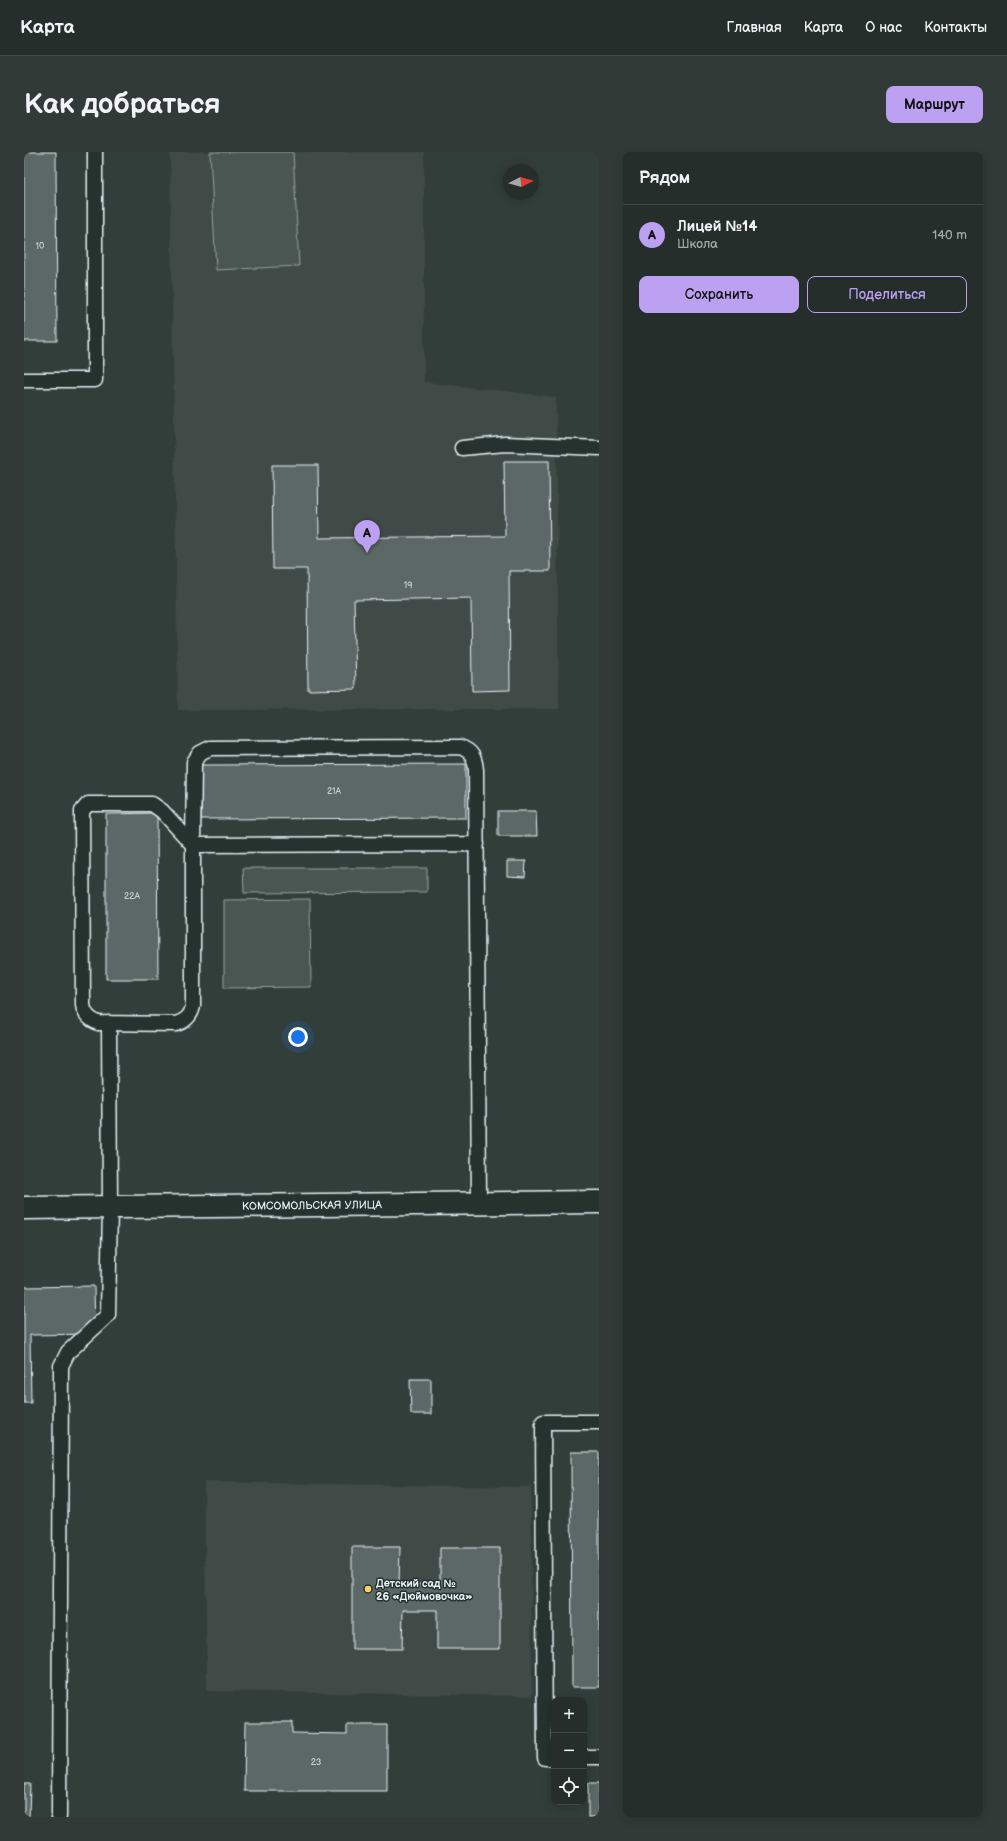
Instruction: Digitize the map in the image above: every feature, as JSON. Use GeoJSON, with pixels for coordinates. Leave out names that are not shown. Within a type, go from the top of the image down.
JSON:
{"type":"FeatureCollection","features":[{"type":"Feature","properties":{"kind":"street","name":"КОМСОМОЛЬСКАЯ УЛИЦА"},"geometry":{"type":"LineString","coordinates":[[24,1208],[599,1202]]}},
{"type":"Feature","properties":{"kind":"lane"},"geometry":{"type":"LineString","coordinates":[[24,380],[95,380],[95,152]]}},
{"type":"Feature","properties":{"kind":"lane"},"geometry":{"type":"LineString","coordinates":[[462,448],[505,444],[599,448]]}},
{"type":"Feature","properties":{"kind":"lane"},"geometry":{"type":"LineString","coordinates":[[477,844],[193,845],[162,811],[152,804],[93,804],[86,806],[82,811],[83,1009],[91,1020],[98,1023],[176,1024],[183,1022],[192,1013],[193,1006],[193,845],[194,762],[197,756],[205,750],[218,748],[460,747],[467,749],[475,760],[476,770],[477,844],[478,1203]]}},
{"type":"Feature","properties":{"kind":"lane"},"geometry":{"type":"LineString","coordinates":[[59,1817],[61,1366],[68,1352],[108,1315],[110,1207],[109,1023]]}},
{"type":"Feature","properties":{"kind":"lane"},"geometry":{"type":"LineString","coordinates":[[551,1758],[545,1758],[543,1422],[599,1422]]}},
{"type":"Feature","properties":{"kind":"lane"},"geometry":{"type":"LineString","coordinates":[[587,1757],[599,1757]]}},
{"type":"Feature","properties":{"kind":"shaded area"},"geometry":{"type":"Polygon","coordinates":[[[170,152],[424,152],[424,382],[556,397],[559,709],[178,710],[170,152]]]}},
{"type":"Feature","properties":{"kind":"shaded area"},"geometry":{"type":"Polygon","coordinates":[[[210,152],[293,152],[299,266],[216,270],[210,152]]]}},
{"type":"Feature","properties":{"kind":"shaded area"},"geometry":{"type":"Polygon","coordinates":[[[243,868],[427,868],[427,892],[244,893],[243,868]]]}},
{"type":"Feature","properties":{"kind":"shaded area"},"geometry":{"type":"Polygon","coordinates":[[[310,899],[311,987],[224,988],[224,900],[310,899]]]}},
{"type":"Feature","properties":{"kind":"shaded area","name":"Детский сад № 26 «Дюймовочка»"},"geometry":{"type":"Polygon","coordinates":[[[204,1482],[531,1487],[532,1696],[207,1691],[204,1482]]]}},
{"type":"Feature","properties":{"kind":"building"},"geometry":{"type":"Polygon","coordinates":[[[24,152],[56,152],[57,341],[24,341],[24,152]]]}},
{"type":"Feature","properties":{"kind":"building"},"geometry":{"type":"Polygon","coordinates":[[[504,461],[549,461],[550,571],[509,571],[510,690],[472,691],[471,598],[354,600],[356,689],[308,690],[307,569],[273,569],[272,465],[318,465],[319,538],[505,536],[504,461]]]}},
{"type":"Feature","properties":{"kind":"building"},"geometry":{"type":"Polygon","coordinates":[[[466,764],[466,818],[201,819],[201,765],[466,764]]]}},
{"type":"Feature","properties":{"kind":"building"},"geometry":{"type":"Polygon","coordinates":[[[498,811],[536,811],[537,836],[498,836],[498,811]]]}},
{"type":"Feature","properties":{"kind":"building"},"geometry":{"type":"Polygon","coordinates":[[[157,813],[158,979],[106,979],[106,814],[157,813]]]}},
{"type":"Feature","properties":{"kind":"building"},"geometry":{"type":"Polygon","coordinates":[[[507,861],[526,861],[525,877],[507,876],[507,861]]]}},
{"type":"Feature","properties":{"kind":"building"},"geometry":{"type":"Polygon","coordinates":[[[94,1286],[95,1334],[30,1335],[31,1403],[24,1403],[24,1287],[94,1286]]]}},
{"type":"Feature","properties":{"kind":"building"},"geometry":{"type":"Polygon","coordinates":[[[410,1379],[431,1379],[431,1414],[411,1414],[410,1379]]]}},
{"type":"Feature","properties":{"kind":"building"},"geometry":{"type":"Polygon","coordinates":[[[571,1452],[599,1452],[599,1687],[572,1687],[571,1452]]]}},
{"type":"Feature","properties":{"kind":"building"},"geometry":{"type":"Polygon","coordinates":[[[352,1547],[400,1547],[399,1584],[440,1584],[440,1548],[500,1548],[500,1649],[437,1649],[437,1610],[403,1610],[402,1649],[352,1649],[352,1547]]]}},
{"type":"Feature","properties":{"kind":"building"},"geometry":{"type":"Polygon","coordinates":[[[245,1722],[292,1722],[292,1733],[347,1734],[347,1725],[387,1725],[387,1791],[244,1791],[245,1722]]]}},
{"type":"Feature","properties":{"kind":"building"},"geometry":{"type":"Polygon","coordinates":[[[588,1783],[599,1783],[599,1817],[588,1817],[588,1783]]]}},
{"type":"Feature","properties":{"kind":"building"},"geometry":{"type":"Polygon","coordinates":[[[24,1784],[30,1784],[29,1817],[24,1817],[24,1784]]]}},
{"type":"Feature","properties":{"kind":"place","name":"Лицей №14"},"geometry":{"type":"Point","coordinates":[367,553]}},
{"type":"Feature","properties":{"kind":"place","name":"Детский сад № 26 «Дюймовочка»"},"geometry":{"type":"Point","coordinates":[368,1589]}}]}
